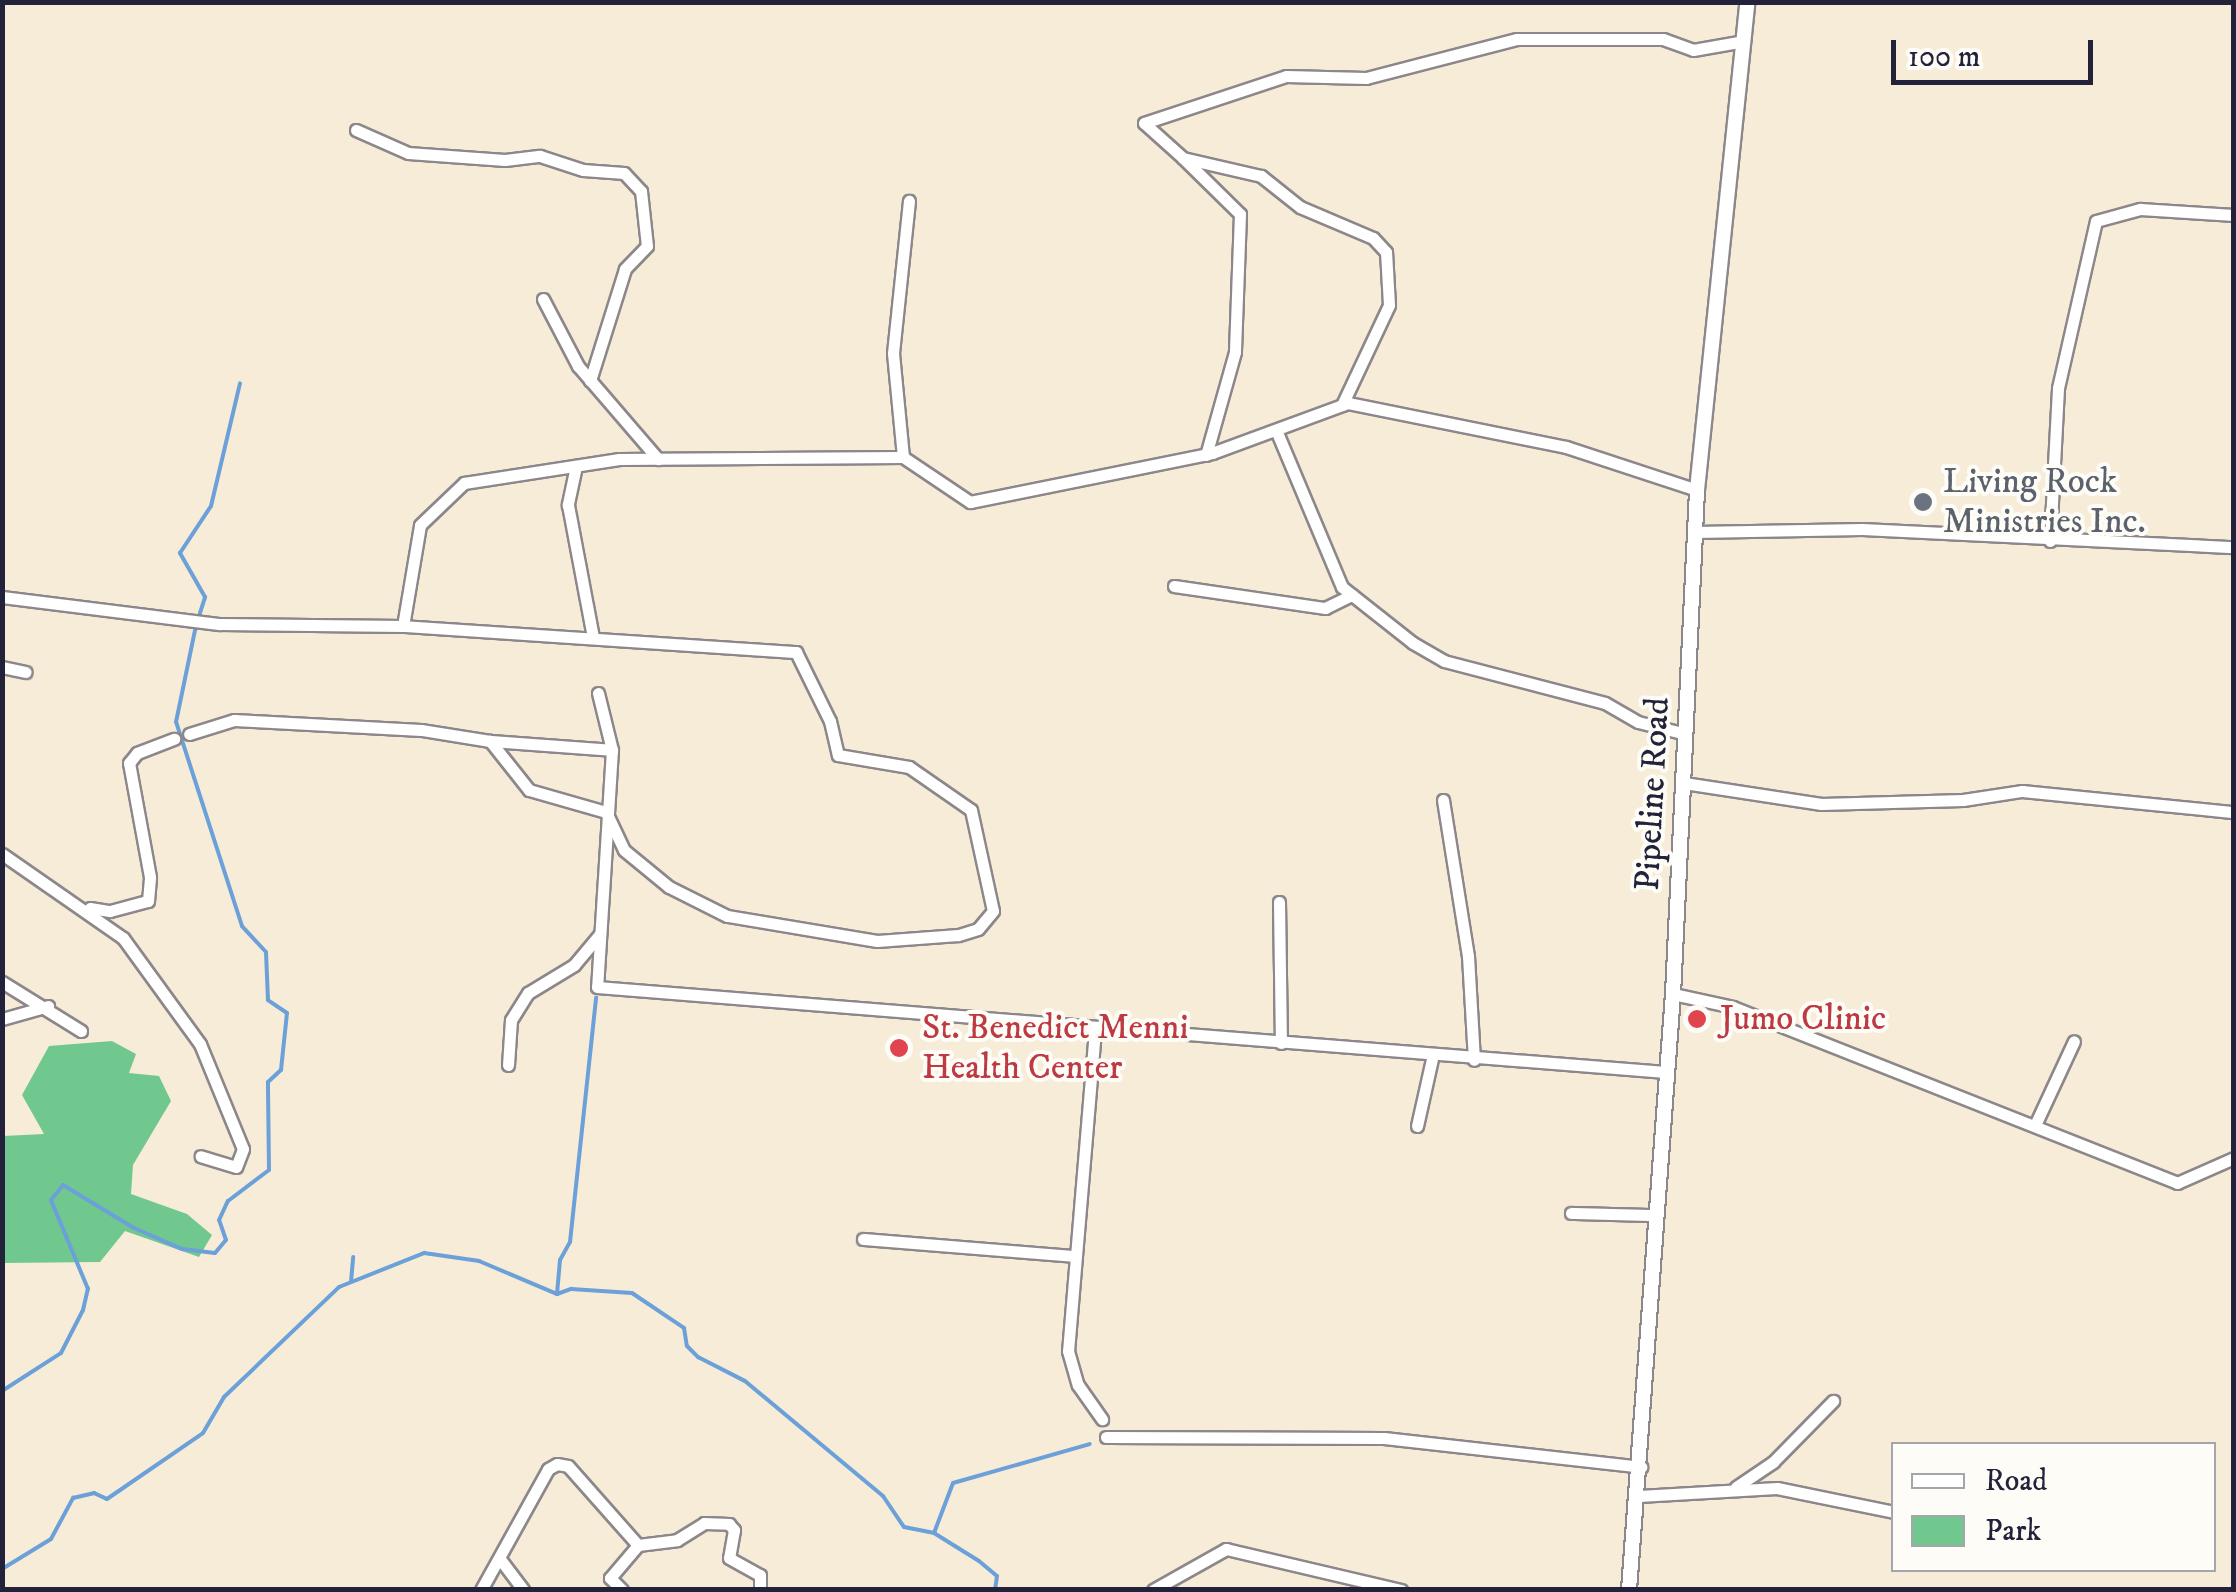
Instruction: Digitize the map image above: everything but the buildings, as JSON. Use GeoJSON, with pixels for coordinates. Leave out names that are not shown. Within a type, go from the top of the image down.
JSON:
{"type":"FeatureCollection","features":[{"type":"Feature","properties":{"kind":"street","name":"Pipeline Road"},"geometry":{"type":"LineString","coordinates":[[1629,1590],[1641,1467],[1653,1215],[1673,994],[1697,490],[1748,2]]}},
{"type":"Feature","properties":{"kind":"street"},"geometry":{"type":"LineString","coordinates":[[1206,455],[1235,352],[1240,214],[1144,123],[1286,76],[1366,78],[1449,51],[1549,36],[1663,40],[1692,50],[1744,40]]}},
{"type":"Feature","properties":{"kind":"street"},"geometry":{"type":"LineString","coordinates":[[356,130],[408,153],[505,160],[540,156],[583,170],[624,173],[641,191],[647,246],[625,269],[590,381]]}},
{"type":"Feature","properties":{"kind":"street"},"geometry":{"type":"LineString","coordinates":[[1183,158],[1260,176],[1300,207],[1373,238],[1386,252],[1390,306],[1356,384],[1342,405]]}},
{"type":"Feature","properties":{"kind":"street"},"geometry":{"type":"LineString","coordinates":[[903,457],[893,353],[909,201]]}},
{"type":"Feature","properties":{"kind":"street"},"geometry":{"type":"LineString","coordinates":[[2050,541],[2058,388],[2096,221],[2140,209],[2234,215]]}},
{"type":"Feature","properties":{"kind":"street"},"geometry":{"type":"LineString","coordinates":[[544,300],[590,381],[658,459]]}},
{"type":"Feature","properties":{"kind":"street"},"geometry":{"type":"LineString","coordinates":[[1356,384],[1368,408]]}},
{"type":"Feature","properties":{"kind":"street"},"geometry":{"type":"LineString","coordinates":[[403,626],[420,525],[464,483],[576,466],[658,459],[903,457],[970,502],[1206,455],[1342,405],[1566,447],[1697,490]]}},
{"type":"Feature","properties":{"kind":"street"},"geometry":{"type":"LineString","coordinates":[[1276,430],[1342,587],[1352,596],[1444,662],[1605,703],[1638,722],[1686,734]]}},
{"type":"Feature","properties":{"kind":"street"},"geometry":{"type":"LineString","coordinates":[[576,466],[568,506],[592,637]]}},
{"type":"Feature","properties":{"kind":"street"},"geometry":{"type":"LineString","coordinates":[[1695,532],[1862,529],[2234,547]]}},
{"type":"Feature","properties":{"kind":"street"},"geometry":{"type":"LineString","coordinates":[[1174,586],[1325,608],[1352,596]]}},
{"type":"Feature","properties":{"kind":"street"},"geometry":{"type":"LineString","coordinates":[[2,597],[220,624],[403,626],[796,652],[830,720],[838,755],[909,767],[971,810],[993,911],[978,929],[958,936],[877,941],[728,916],[670,887],[624,850],[606,812],[529,790],[490,742]]}},
{"type":"Feature","properties":{"kind":"street"},"geometry":{"type":"LineString","coordinates":[[2,667],[26,672]]}},
{"type":"Feature","properties":{"kind":"street"},"geometry":{"type":"LineString","coordinates":[[598,693],[612,750],[597,987],[1432,1059],[1666,1072]]}},
{"type":"Feature","properties":{"kind":"street"},"geometry":{"type":"LineString","coordinates":[[189,734],[234,720],[421,730],[490,742],[612,750]]}},
{"type":"Feature","properties":{"kind":"street"},"geometry":{"type":"LineString","coordinates":[[2,854],[55,896],[86,907],[110,911],[148,902],[150,876],[129,763],[138,753],[174,739]]}},
{"type":"Feature","properties":{"kind":"street"},"geometry":{"type":"LineString","coordinates":[[1684,783],[1821,804],[1962,800],[2022,791],[2234,812]]}},
{"type":"Feature","properties":{"kind":"street"},"geometry":{"type":"LineString","coordinates":[[1443,800],[1468,956],[1474,1060]]}},
{"type":"Feature","properties":{"kind":"street"},"geometry":{"type":"LineString","coordinates":[[1278,902],[1280,1044]]}},
{"type":"Feature","properties":{"kind":"street"},"geometry":{"type":"LineString","coordinates":[[86,907],[123,938],[200,1044],[243,1149],[236,1167],[201,1156]]}},
{"type":"Feature","properties":{"kind":"street"},"geometry":{"type":"LineString","coordinates":[[508,1065],[511,1020],[528,994],[574,964],[600,934]]}},
{"type":"Feature","properties":{"kind":"street"},"geometry":{"type":"LineString","coordinates":[[2,982],[48,1006],[81,1031]]}},
{"type":"Feature","properties":{"kind":"street"},"geometry":{"type":"LineString","coordinates":[[1673,994],[1746,1012],[2036,1122],[2176,1182],[2234,1158]]}},
{"type":"Feature","properties":{"kind":"street"},"geometry":{"type":"LineString","coordinates":[[2,1019],[48,1006]]}},
{"type":"Feature","properties":{"kind":"street"},"geometry":{"type":"LineString","coordinates":[[1095,1030],[1072,1256],[1071,1370],[1102,1418]]}},
{"type":"Feature","properties":{"kind":"street"},"geometry":{"type":"LineString","coordinates":[[2036,1122],[2074,1041]]}},
{"type":"Feature","properties":{"kind":"street"},"geometry":{"type":"LineString","coordinates":[[1417,1126],[1432,1059]]}},
{"type":"Feature","properties":{"kind":"street"},"geometry":{"type":"LineString","coordinates":[[1571,1213],[1653,1215]]}},
{"type":"Feature","properties":{"kind":"street"},"geometry":{"type":"LineString","coordinates":[[862,1240],[1072,1256]]}},
{"type":"Feature","properties":{"kind":"street"},"geometry":{"type":"LineString","coordinates":[[1733,1489],[1773,1462],[1833,1400]]}},
{"type":"Feature","properties":{"kind":"street"},"geometry":{"type":"LineString","coordinates":[[1106,1438],[1384,1438],[1641,1467]]}},
{"type":"Feature","properties":{"kind":"street"},"geometry":{"type":"LineString","coordinates":[[481,1590],[548,1469],[557,1464],[568,1466],[638,1545]]}},
{"type":"Feature","properties":{"kind":"street"},"geometry":{"type":"LineString","coordinates":[[1639,1496],[1777,1488],[1891,1511]]}},
{"type":"Feature","properties":{"kind":"street"},"geometry":{"type":"LineString","coordinates":[[622,1590],[610,1578],[638,1545],[677,1540],[704,1523],[729,1524],[734,1530],[730,1558],[760,1575],[760,1590]]}},
{"type":"Feature","properties":{"kind":"street"},"geometry":{"type":"LineString","coordinates":[[1152,1590],[1226,1549],[1366,1585],[1401,1590]]}},
{"type":"Feature","properties":{"kind":"street"},"geometry":{"type":"LineString","coordinates":[[500,1559],[523,1590]]}},
{"type":"Feature","properties":{"kind":"green space"},"geometry":{"type":"Polygon","coordinates":[[[112,1041],[136,1054],[129,1073],[159,1076],[171,1101],[133,1165],[131,1194],[187,1214],[212,1235],[199,1257],[125,1231],[100,1262],[3,1263],[3,1136],[44,1134],[22,1095],[49,1046],[112,1041]]]}},
{"type":"Feature","properties":{"kind":"waterway"},"geometry":{"type":"LineString","coordinates":[[199,616],[205,597],[180,553],[211,506],[240,383]]}},
{"type":"Feature","properties":{"kind":"waterway"},"geometry":{"type":"LineString","coordinates":[[2,1391],[61,1353],[83,1310],[88,1289],[51,1200],[63,1185],[134,1228],[182,1249],[215,1253],[226,1240],[219,1220],[228,1201],[269,1170],[268,1082],[281,1070],[287,1013],[268,1000],[266,952],[242,926],[176,722],[196,625]]}},
{"type":"Feature","properties":{"kind":"waterway"},"geometry":{"type":"LineString","coordinates":[[2,1569],[51,1539],[73,1498],[94,1493],[107,1499],[203,1433],[224,1397],[339,1287],[424,1253],[479,1261],[557,1294],[560,1260],[570,1242],[596,997]]}},
{"type":"Feature","properties":{"kind":"waterway"},"geometry":{"type":"LineString","coordinates":[[351,1282],[353,1257]]}},
{"type":"Feature","properties":{"kind":"waterway"},"geometry":{"type":"LineString","coordinates":[[557,1294],[571,1289],[632,1293],[684,1328],[687,1346],[698,1357],[745,1381],[883,1496],[904,1527],[934,1533],[979,1561],[997,1576],[995,1590]]}},
{"type":"Feature","properties":{"kind":"waterway"},"geometry":{"type":"LineString","coordinates":[[934,1533],[953,1483],[1090,1444]]}},
{"type":"Feature","properties":{"kind":"place","name":"Living Rock Ministries Inc."},"geometry":{"type":"Point","coordinates":[1923,502]}},
{"type":"Feature","properties":{"kind":"place","name":"Jumo Clinic"},"geometry":{"type":"Point","coordinates":[1697,1019]}},
{"type":"Feature","properties":{"kind":"place","name":"St. Benedict Menni Health Center"},"geometry":{"type":"Point","coordinates":[899,1048]}}]}
